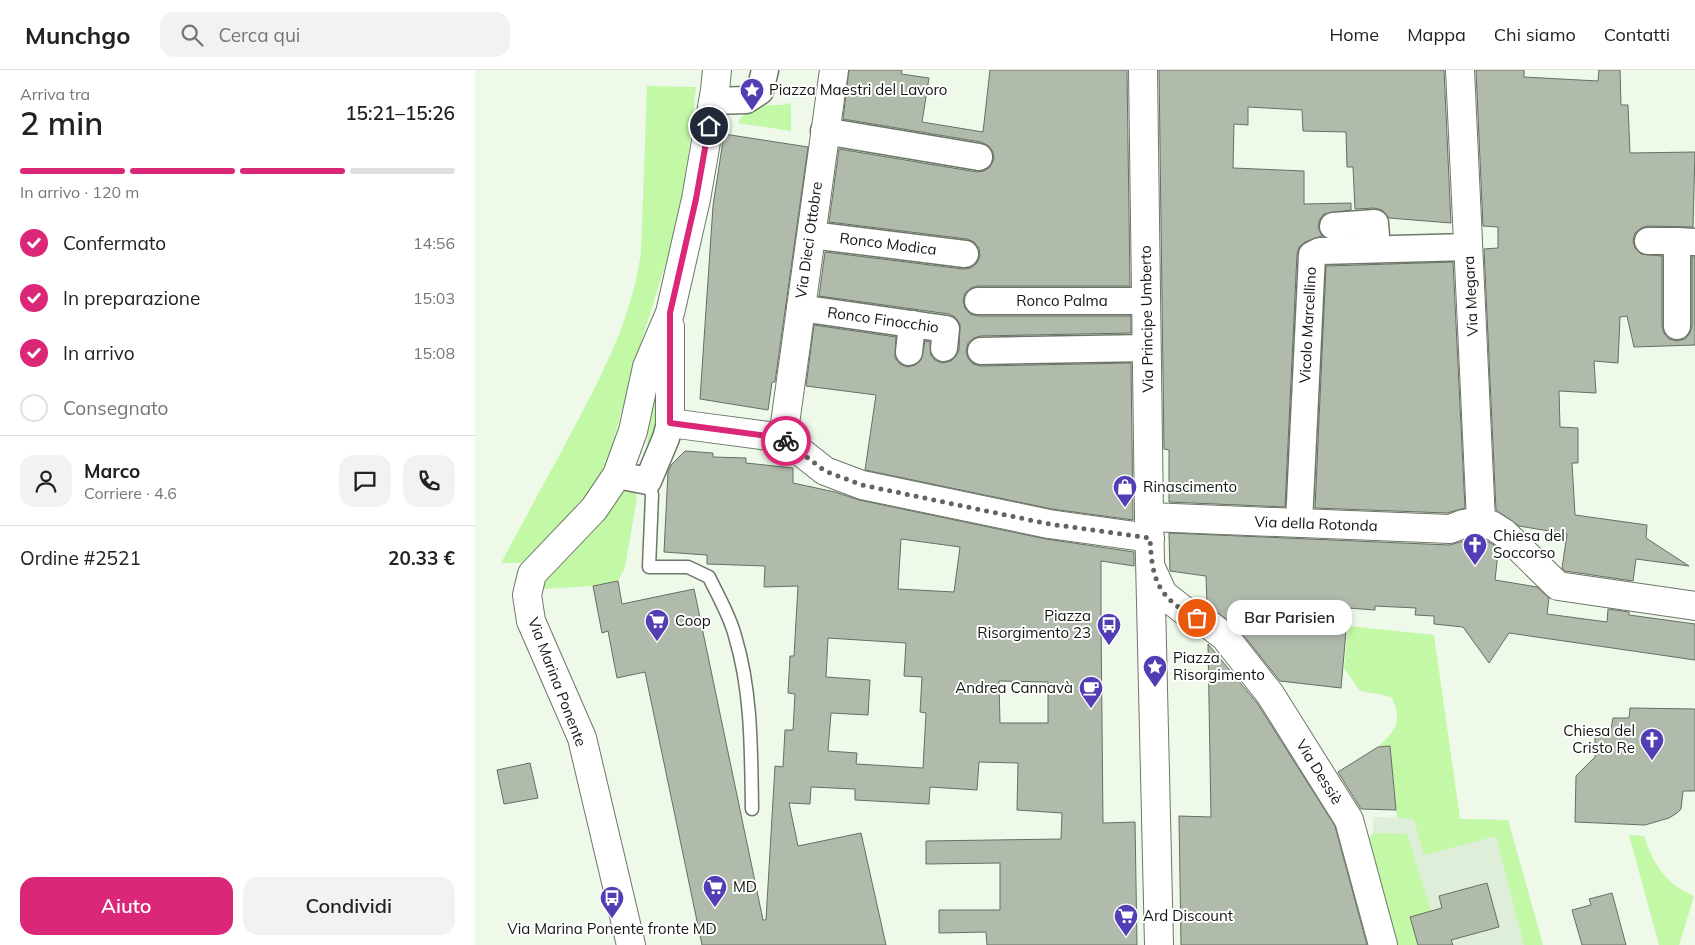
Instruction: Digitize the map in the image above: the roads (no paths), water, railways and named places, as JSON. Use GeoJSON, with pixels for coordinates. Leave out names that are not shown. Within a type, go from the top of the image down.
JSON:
{"type":"FeatureCollection","features":[{"type":"Feature","properties":{"kind":"street","name":"Via Marina Ponente"},"geometry":{"type":"LineString","coordinates":[[631,945],[581,738],[531,621],[527,595],[532,574],[593,509],[617,476],[633,431],[647,367],[670,313],[696,199],[717,70]]}},
{"type":"Feature","properties":{"kind":"street"},"geometry":{"type":"LineString","coordinates":[[713,100],[746,100],[760,91],[765,70]]}},
{"type":"Feature","properties":{"kind":"street","name":"Via Dieci Ottobre"},"geometry":{"type":"LineString","coordinates":[[783,438],[833,70]]}},
{"type":"Feature","properties":{"kind":"street","name":"Via Principe Umberto"},"geometry":{"type":"LineString","coordinates":[[1143,70],[1159,945]]}},
{"type":"Feature","properties":{"kind":"street","name":"Via Megara"},"geometry":{"type":"LineString","coordinates":[[1460,70],[1481,521]]}},
{"type":"Feature","properties":{"kind":"street"},"geometry":{"type":"LineString","coordinates":[[824,130],[979,157]]}},
{"type":"Feature","properties":{"kind":"street"},"geometry":{"type":"LineString","coordinates":[[1333,226],[1375,223],[1377,249]]}},
{"type":"Feature","properties":{"kind":"street","name":"Ronco Modica"},"geometry":{"type":"LineString","coordinates":[[811,235],[965,254]]}},
{"type":"Feature","properties":{"kind":"street"},"geometry":{"type":"LineString","coordinates":[[1648,241],[1686,242],[1677,326]]}},
{"type":"Feature","properties":{"kind":"street","name":"Vicolo Marcellino"},"geometry":{"type":"LineString","coordinates":[[1299,523],[1312,255],[1320,251],[1468,247]]}},
{"type":"Feature","properties":{"kind":"street","name":"Ronco Palma"},"geometry":{"type":"LineString","coordinates":[[978,301],[1147,301]]}},
{"type":"Feature","properties":{"kind":"street","name":"Ronco Finocchio"},"geometry":{"type":"LineString","coordinates":[[800,308],[946,329],[943,348]]}},
{"type":"Feature","properties":{"kind":"street"},"geometry":{"type":"LineString","coordinates":[[617,476],[649,481],[666,438],[670,423],[670,313]]}},
{"type":"Feature","properties":{"kind":"street"},"geometry":{"type":"LineString","coordinates":[[909,352],[912,324]]}},
{"type":"Feature","properties":{"kind":"street"},"geometry":{"type":"LineString","coordinates":[[981,351],[1147,348]]}},
{"type":"Feature","properties":{"kind":"street"},"geometry":{"type":"LineString","coordinates":[[670,423],[783,438]]}},
{"type":"Feature","properties":{"kind":"street","name":"Via della Rotonda"},"geometry":{"type":"LineString","coordinates":[[783,438],[825,471],[862,485],[1049,524],[1150,527],[1299,523],[1450,529],[1463,524],[1481,521]]}},
{"type":"Feature","properties":{"kind":"street"},"geometry":{"type":"LineString","coordinates":[[1481,521],[1504,533],[1558,586],[1695,606]]}},
{"type":"Feature","properties":{"kind":"street","name":"Via Dessiè"},"geometry":{"type":"LineString","coordinates":[[1151,568],[1163,594],[1225,637],[1270,694],[1349,820],[1383,945]]}},
{"type":"Feature","properties":{"kind":"street"},"geometry":{"type":"LineString","coordinates":[[1153,626],[1168,616],[1197,618]]}},
{"type":"Feature","properties":{"kind":"lane"},"geometry":{"type":"LineString","coordinates":[[649,481],[652,495],[649,567],[688,567],[709,576],[735,635],[745,680],[751,732],[752,809]]}},
{"type":"Feature","properties":{"kind":"place","name":"Piazza Maestri del Lavoro"},"geometry":{"type":"Point","coordinates":[752,111]}},
{"type":"Feature","properties":{"kind":"place","name":"Rinascimento"},"geometry":{"type":"Point","coordinates":[1125,508]}},
{"type":"Feature","properties":{"kind":"place","name":"Chiesa del Soccorso"},"geometry":{"type":"Point","coordinates":[1475,566]}},
{"type":"Feature","properties":{"kind":"place","name":"Bar Parisien"},"geometry":{"type":"Point","coordinates":[1197,618]}},
{"type":"Feature","properties":{"kind":"place","name":"Coop"},"geometry":{"type":"Point","coordinates":[657,642]}},
{"type":"Feature","properties":{"kind":"place","name":"Piazza Risorgimento 23"},"geometry":{"type":"Point","coordinates":[1109,646]}},
{"type":"Feature","properties":{"kind":"place","name":"Piazza Risorgimento"},"geometry":{"type":"Point","coordinates":[1155,688]}},
{"type":"Feature","properties":{"kind":"place","name":"Andrea Cannavà"},"geometry":{"type":"Point","coordinates":[1091,709]}},
{"type":"Feature","properties":{"kind":"place","name":"Chiesa del Cristo Re"},"geometry":{"type":"Point","coordinates":[1652,761]}},
{"type":"Feature","properties":{"kind":"place","name":"MD"},"geometry":{"type":"Point","coordinates":[715,908]}},
{"type":"Feature","properties":{"kind":"place","name":"Via Marina Ponente fronte MD"},"geometry":{"type":"Point","coordinates":[612,919]}},
{"type":"Feature","properties":{"kind":"place","name":"Ard Discount"},"geometry":{"type":"Point","coordinates":[1126,937]}}]}
